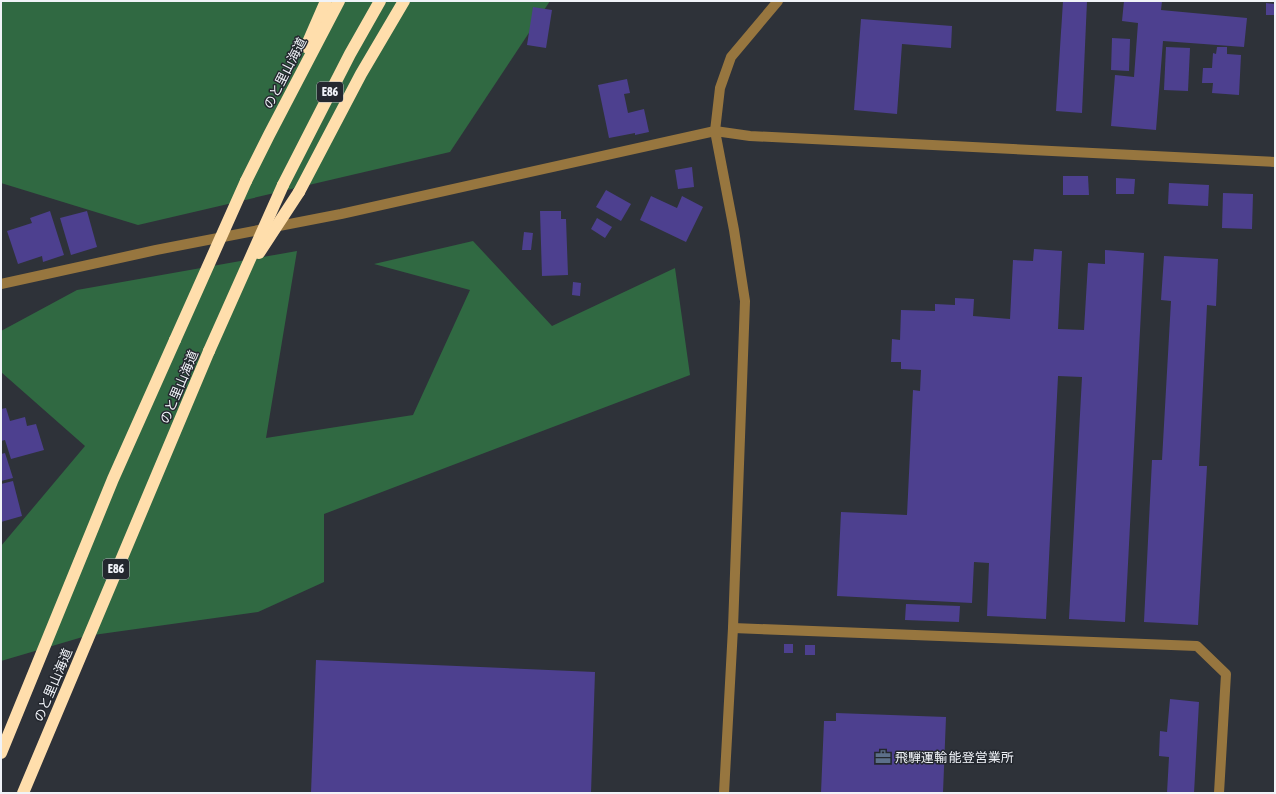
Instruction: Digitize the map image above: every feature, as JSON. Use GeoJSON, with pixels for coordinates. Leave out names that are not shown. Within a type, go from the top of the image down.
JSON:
{"type":"FeatureCollection","features":[{"type":"Feature","properties":{"kind":"highway"},"geometry":{"type":"LineString","coordinates":[[269,134],[326,1]]}},
{"type":"Feature","properties":{"kind":"highway","name":"のと里山海道"},"geometry":{"type":"LineString","coordinates":[[1,753],[113,479],[246,182],[269,134],[339,1]]}},
{"type":"Feature","properties":{"kind":"highway","name":"のと里山海道"},"geometry":{"type":"LineString","coordinates":[[24,791],[209,351],[283,185],[350,54],[380,1]]}},
{"type":"Feature","properties":{"kind":"highway"},"geometry":{"type":"LineString","coordinates":[[238,286],[299,192],[361,74],[404,1]]}},
{"type":"Feature","properties":{"kind":"street"},"geometry":{"type":"LineString","coordinates":[[724,793],[733,628],[745,301],[734,230],[714,131],[720,88],[731,57],[778,1]]}},
{"type":"Feature","properties":{"kind":"street"},"geometry":{"type":"LineString","coordinates":[[1,284],[156,250],[341,214],[714,131],[750,136],[1275,162]]}},
{"type":"Feature","properties":{"kind":"street"},"geometry":{"type":"LineString","coordinates":[[733,628],[1197,646],[1226,674],[1219,793]]}},
{"type":"Feature","properties":{"kind":"green space"},"geometry":{"type":"Polygon","coordinates":[[[1,1],[550,1],[450,152],[138,225],[1,183],[1,1]]]}},
{"type":"Feature","properties":{"kind":"green space"},"geometry":{"type":"Polygon","coordinates":[[[473,241],[552,326],[675,268],[690,375],[324,514],[324,582],[258,612],[86,636],[1,661],[1,546],[85,446],[1,372],[1,331],[77,290],[297,251],[266,438],[413,415],[470,290],[374,264],[473,241]]]}},
{"type":"Feature","properties":{"kind":"building"},"geometry":{"type":"Polygon","coordinates":[[[1063,1],[1087,1],[1082,113],[1056,111],[1063,1]]]}},
{"type":"Feature","properties":{"kind":"building"},"geometry":{"type":"Polygon","coordinates":[[[1124,1],[1162,1],[1161,10],[1247,18],[1244,47],[1163,41],[1156,130],[1111,126],[1115,75],[1134,77],[1138,23],[1122,21],[1124,1]]]}},
{"type":"Feature","properties":{"kind":"building"},"geometry":{"type":"Polygon","coordinates":[[[1266,3],[1275,4],[1274,15],[1266,15],[1266,3]]]}},
{"type":"Feature","properties":{"kind":"building"},"geometry":{"type":"Polygon","coordinates":[[[533,7],[552,10],[546,48],[527,45],[533,7]]]}},
{"type":"Feature","properties":{"kind":"building"},"geometry":{"type":"Polygon","coordinates":[[[861,19],[952,26],[951,48],[902,44],[897,114],[854,110],[861,19]]]}},
{"type":"Feature","properties":{"kind":"building"},"geometry":{"type":"Polygon","coordinates":[[[1112,38],[1130,39],[1129,71],[1111,70],[1112,38]]]}},
{"type":"Feature","properties":{"kind":"building"},"geometry":{"type":"Polygon","coordinates":[[[1166,47],[1190,48],[1188,91],[1164,90],[1166,47]]]}},
{"type":"Feature","properties":{"kind":"building"},"geometry":{"type":"Polygon","coordinates":[[[1217,47],[1227,47],[1227,54],[1241,55],[1239,95],[1212,93],[1213,83],[1202,83],[1203,68],[1212,68],[1213,53],[1216,54],[1217,47]]]}},
{"type":"Feature","properties":{"kind":"building"},"geometry":{"type":"Polygon","coordinates":[[[627,79],[630,93],[624,94],[628,113],[644,109],[649,132],[609,138],[598,85],[627,79]]]}},
{"type":"Feature","properties":{"kind":"building"},"geometry":{"type":"Polygon","coordinates":[[[692,167],[694,187],[678,189],[675,170],[692,167]]]}},
{"type":"Feature","properties":{"kind":"building"},"geometry":{"type":"Polygon","coordinates":[[[1063,176],[1088,176],[1089,195],[1063,195],[1063,176]]]}},
{"type":"Feature","properties":{"kind":"building"},"geometry":{"type":"Polygon","coordinates":[[[1116,178],[1135,179],[1134,194],[1116,194],[1116,178]]]}},
{"type":"Feature","properties":{"kind":"building"},"geometry":{"type":"Polygon","coordinates":[[[1169,183],[1209,185],[1208,206],[1168,204],[1169,183]]]}},
{"type":"Feature","properties":{"kind":"building"},"geometry":{"type":"Polygon","coordinates":[[[606,190],[631,204],[621,221],[596,207],[606,190]]]}},
{"type":"Feature","properties":{"kind":"building"},"geometry":{"type":"Polygon","coordinates":[[[1223,193],[1253,194],[1252,229],[1222,228],[1223,193]]]}},
{"type":"Feature","properties":{"kind":"building"},"geometry":{"type":"Polygon","coordinates":[[[651,196],[677,208],[682,196],[703,207],[686,242],[640,220],[651,196]]]}},
{"type":"Feature","properties":{"kind":"building"},"geometry":{"type":"Polygon","coordinates":[[[50,211],[64,255],[43,262],[42,256],[18,264],[7,231],[32,223],[30,218],[50,211]]]}},
{"type":"Feature","properties":{"kind":"building"},"geometry":{"type":"Polygon","coordinates":[[[87,211],[97,247],[71,255],[60,218],[87,211]]]}},
{"type":"Feature","properties":{"kind":"building"},"geometry":{"type":"Polygon","coordinates":[[[540,211],[561,211],[561,219],[566,219],[568,275],[542,276],[540,211]]]}},
{"type":"Feature","properties":{"kind":"building"},"geometry":{"type":"Polygon","coordinates":[[[597,218],[612,227],[605,238],[591,229],[597,218]]]}},
{"type":"Feature","properties":{"kind":"building"},"geometry":{"type":"Polygon","coordinates":[[[524,232],[533,233],[531,250],[522,250],[524,232]]]}},
{"type":"Feature","properties":{"kind":"building"},"geometry":{"type":"Polygon","coordinates":[[[1034,249],[1062,251],[1058,329],[1084,330],[1088,263],[1105,264],[1105,250],[1144,253],[1125,622],[1069,619],[1082,377],[1058,376],[1046,619],[987,616],[989,563],[974,562],[972,603],[837,596],[841,512],[907,515],[913,390],[920,391],[921,370],[901,369],[901,362],[891,362],[892,339],[900,340],[901,310],[935,311],[935,304],[955,305],[955,298],[974,299],[973,316],[1010,319],[1013,260],[1033,261],[1034,249]]]}},
{"type":"Feature","properties":{"kind":"building"},"geometry":{"type":"Polygon","coordinates":[[[1164,256],[1218,259],[1216,306],[1207,305],[1199,466],[1207,466],[1198,625],[1144,622],[1152,460],[1162,460],[1171,301],[1161,300],[1164,256]]]}},
{"type":"Feature","properties":{"kind":"building"},"geometry":{"type":"Polygon","coordinates":[[[573,282],[581,283],[580,296],[572,295],[573,282]]]}},
{"type":"Feature","properties":{"kind":"building"},"geometry":{"type":"Polygon","coordinates":[[[6,408],[10,421],[25,417],[27,426],[36,424],[44,450],[11,459],[5,440],[1,441],[1,409],[6,408]]]}},
{"type":"Feature","properties":{"kind":"building"},"geometry":{"type":"Polygon","coordinates":[[[5,453],[13,478],[1,481],[1,454],[5,453]]]}},
{"type":"Feature","properties":{"kind":"building"},"geometry":{"type":"Polygon","coordinates":[[[13,481],[22,516],[1,522],[1,484],[13,481]]]}},
{"type":"Feature","properties":{"kind":"building"},"geometry":{"type":"Polygon","coordinates":[[[906,604],[960,606],[959,622],[905,620],[906,604]]]}},
{"type":"Feature","properties":{"kind":"building"},"geometry":{"type":"Polygon","coordinates":[[[784,644],[793,644],[793,653],[784,653],[784,644]]]}},
{"type":"Feature","properties":{"kind":"building"},"geometry":{"type":"Polygon","coordinates":[[[805,645],[815,645],[815,655],[805,655],[805,645]]]}},
{"type":"Feature","properties":{"kind":"building"},"geometry":{"type":"Polygon","coordinates":[[[316,660],[595,672],[591,793],[311,793],[316,660]]]}},
{"type":"Feature","properties":{"kind":"building"},"geometry":{"type":"Polygon","coordinates":[[[1170,699],[1199,702],[1194,793],[1167,793],[1169,757],[1159,756],[1160,731],[1167,732],[1170,699]]]}},
{"type":"Feature","properties":{"kind":"building","name":"飛騨運輸 能登営業所"},"geometry":{"type":"Polygon","coordinates":[[[836,713],[946,717],[943,793],[821,793],[824,721],[836,721],[836,713]]]}},
{"type":"Feature","properties":{"kind":"place","name":"飛騨運輸 能登営業所"},"geometry":{"type":"Point","coordinates":[883,757]}}]}
